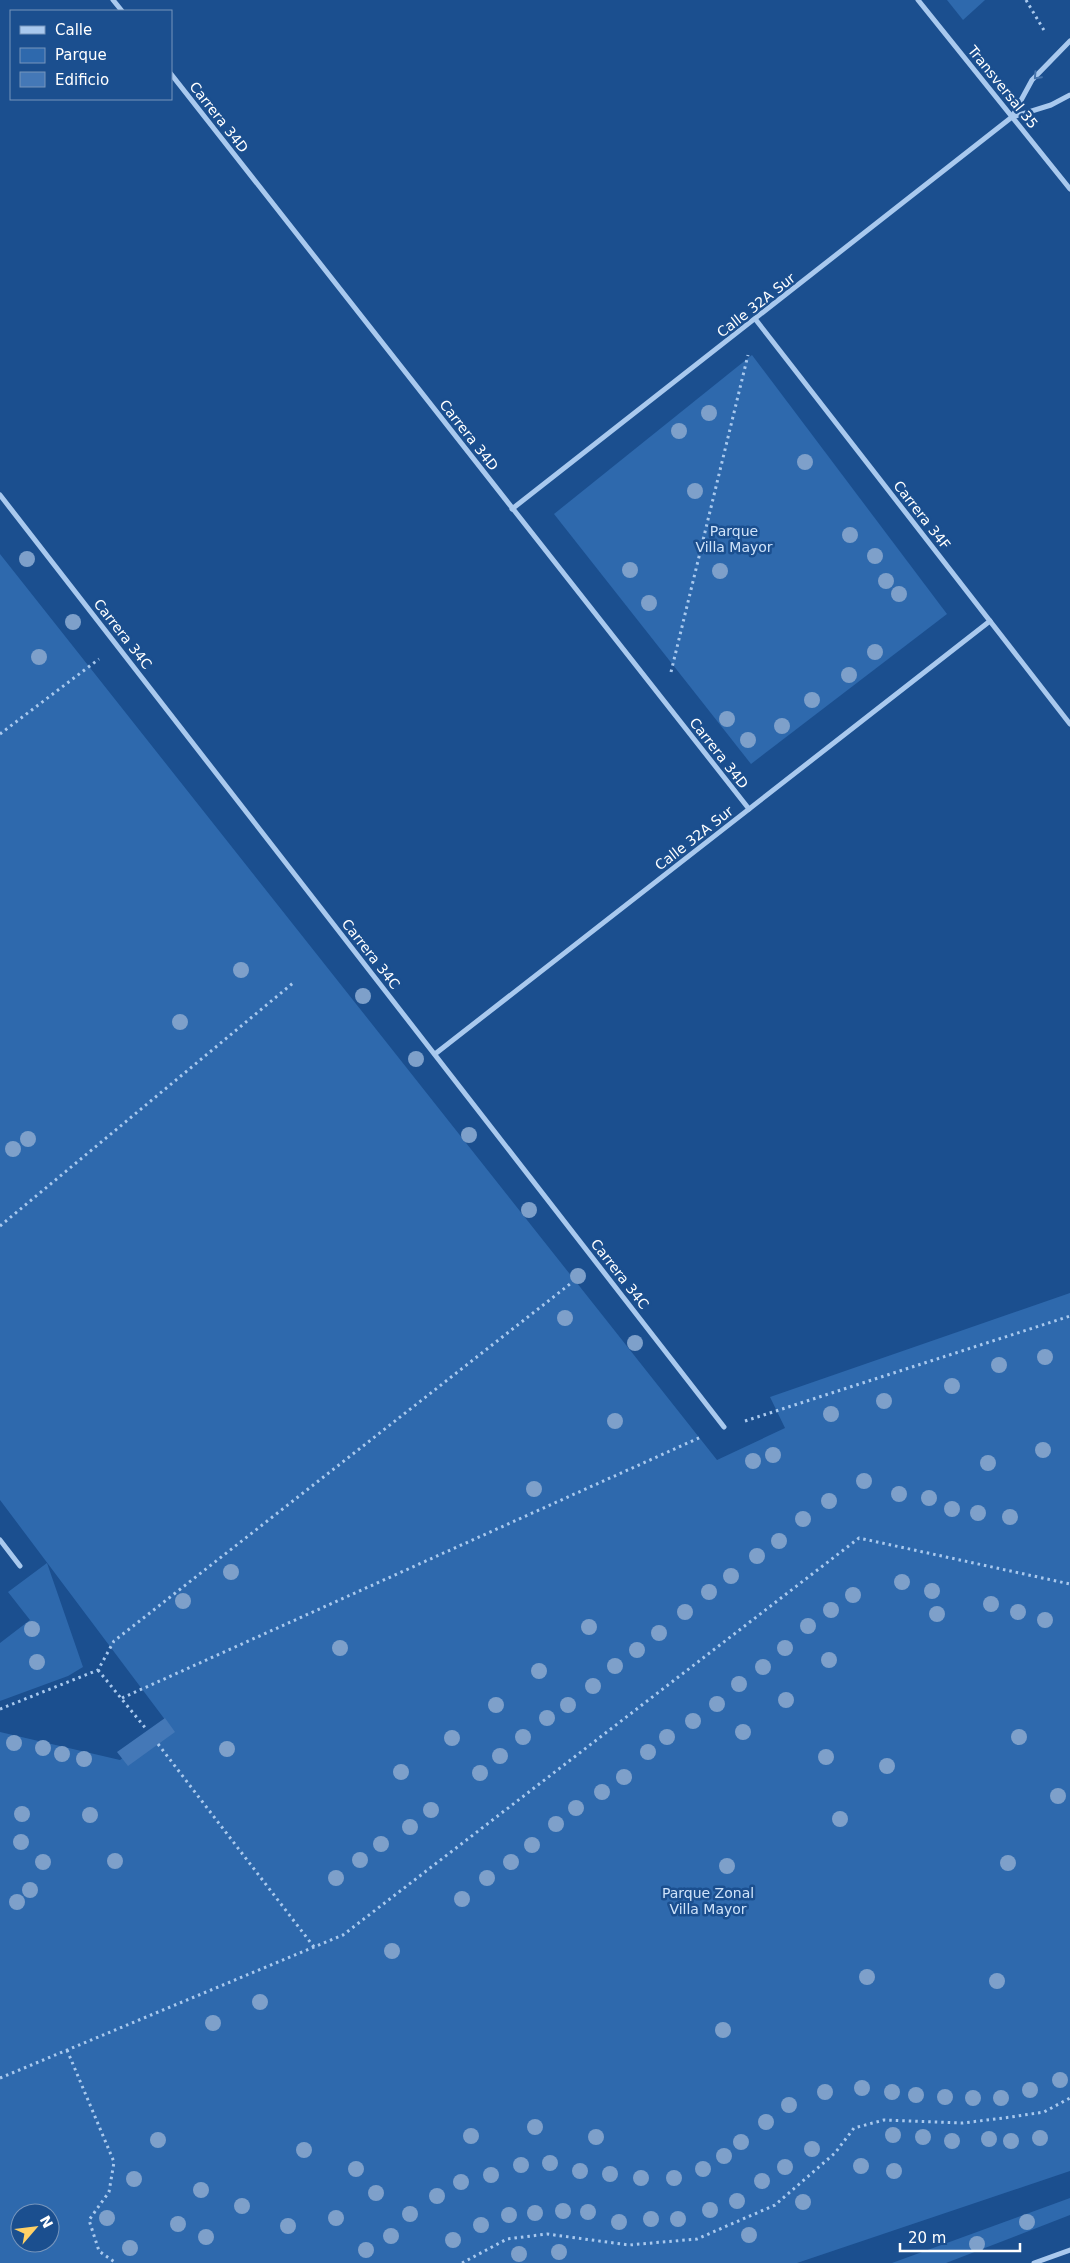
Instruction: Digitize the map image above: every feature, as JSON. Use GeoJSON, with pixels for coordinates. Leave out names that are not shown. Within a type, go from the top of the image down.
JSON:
{"type":"FeatureCollection","features":[{"type":"Feature","properties":{"kind":"street"},"geometry":{"type":"LineString","coordinates":[[113,0],[121,10]]}},
{"type":"Feature","properties":{"kind":"street","name":"Transversal 35"},"geometry":{"type":"LineString","coordinates":[[918,0],[1070,189]]}},
{"type":"Feature","properties":{"kind":"street"},"geometry":{"type":"LineString","coordinates":[[1012,117],[1032,80],[1070,41]]}},
{"type":"Feature","properties":{"kind":"street","name":"Carrera 34D"},"geometry":{"type":"LineString","coordinates":[[172,75],[749,809]]}},
{"type":"Feature","properties":{"kind":"street"},"geometry":{"type":"LineString","coordinates":[[1012,117],[1051,105],[1070,95]]}},
{"type":"Feature","properties":{"kind":"street","name":"Calle 32A Sur"},"geometry":{"type":"LineString","coordinates":[[512,509],[756,320],[1012,117]]}},
{"type":"Feature","properties":{"kind":"street","name":"Carrera 34F"},"geometry":{"type":"LineString","coordinates":[[756,320],[1070,724]]}},
{"type":"Feature","properties":{"kind":"street","name":"Carrera 34C"},"geometry":{"type":"LineString","coordinates":[[0,495],[724,1427]]}},
{"type":"Feature","properties":{"kind":"street","name":"Calle 32A Sur"},"geometry":{"type":"LineString","coordinates":[[435,1054],[990,621]]}},
{"type":"Feature","properties":{"kind":"street"},"geometry":{"type":"LineString","coordinates":[[0,1540],[20,1566]]}},
{"type":"Feature","properties":{"kind":"street"},"geometry":{"type":"LineString","coordinates":[[1034,2263],[1070,2250]]}},
{"type":"Feature","properties":{"kind":"path"},"geometry":{"type":"LineString","coordinates":[[664,701],[756,320]]}},
{"type":"Feature","properties":{"kind":"path"},"geometry":{"type":"LineString","coordinates":[[0,734],[117,645]]}},
{"type":"Feature","properties":{"kind":"path"},"geometry":{"type":"LineString","coordinates":[[0,1226],[292,983]]}},
{"type":"Feature","properties":{"kind":"path"},"geometry":{"type":"LineString","coordinates":[[0,1708],[98,1670],[114,1641],[570,1284]]}},
{"type":"Feature","properties":{"kind":"path"},"geometry":{"type":"LineString","coordinates":[[122,1698],[724,1427],[1070,1316]]}},
{"type":"Feature","properties":{"kind":"path"},"geometry":{"type":"LineString","coordinates":[[0,2078],[343,1935],[859,1538],[1070,1584]]}},
{"type":"Feature","properties":{"kind":"path"},"geometry":{"type":"LineString","coordinates":[[98,1670],[147,1730]]}},
{"type":"Feature","properties":{"kind":"path"},"geometry":{"type":"LineString","coordinates":[[158,1744],[314,1947]]}},
{"type":"Feature","properties":{"kind":"path"},"geometry":{"type":"LineString","coordinates":[[67,2050],[114,2162],[109,2192],[89,2220],[99,2251],[116,2263]]}},
{"type":"Feature","properties":{"kind":"path"},"geometry":{"type":"LineString","coordinates":[[462,2263],[507,2239],[547,2234],[629,2245],[697,2239],[775,2205],[835,2153],[854,2128],[884,2120],[963,2123],[1011,2117],[1044,2112],[1070,2098]]}},
{"type":"Feature","properties":{"kind":"green space"},"geometry":{"type":"Polygon","coordinates":[[[947,0],[985,0],[963,20],[947,0]]]}},
{"type":"Feature","properties":{"kind":"green space","name":"Parque Villa Mayor"},"geometry":{"type":"Polygon","coordinates":[[[752,355],[947,614],[751,764],[554,514],[752,355]]]}},
{"type":"Feature","properties":{"kind":"green space","name":"Parque Zonal Villa Mayor"},"geometry":{"type":"Polygon","coordinates":[[[0,554],[717,1460],[785,1428],[770,1397],[1070,1293],[1070,2171],[797,2263],[0,2263],[0,1732],[120,1760],[169,1725],[0,1500],[0,554]]]}},
{"type":"Feature","properties":{"kind":"green space"},"geometry":{"type":"Polygon","coordinates":[[[47,1563],[83,1667],[68,1676],[0,1701],[0,1643],[30,1620],[8,1592],[47,1563]]]}},
{"type":"Feature","properties":{"kind":"green space"},"geometry":{"type":"Polygon","coordinates":[[[1070,2198],[1070,2215],[946,2263],[892,2263],[1070,2198]]]}},
{"type":"Feature","properties":{"kind":"building"},"geometry":{"type":"Polygon","coordinates":[[[165,1718],[175,1732],[128,1766],[117,1752],[165,1718]]]}}]}
